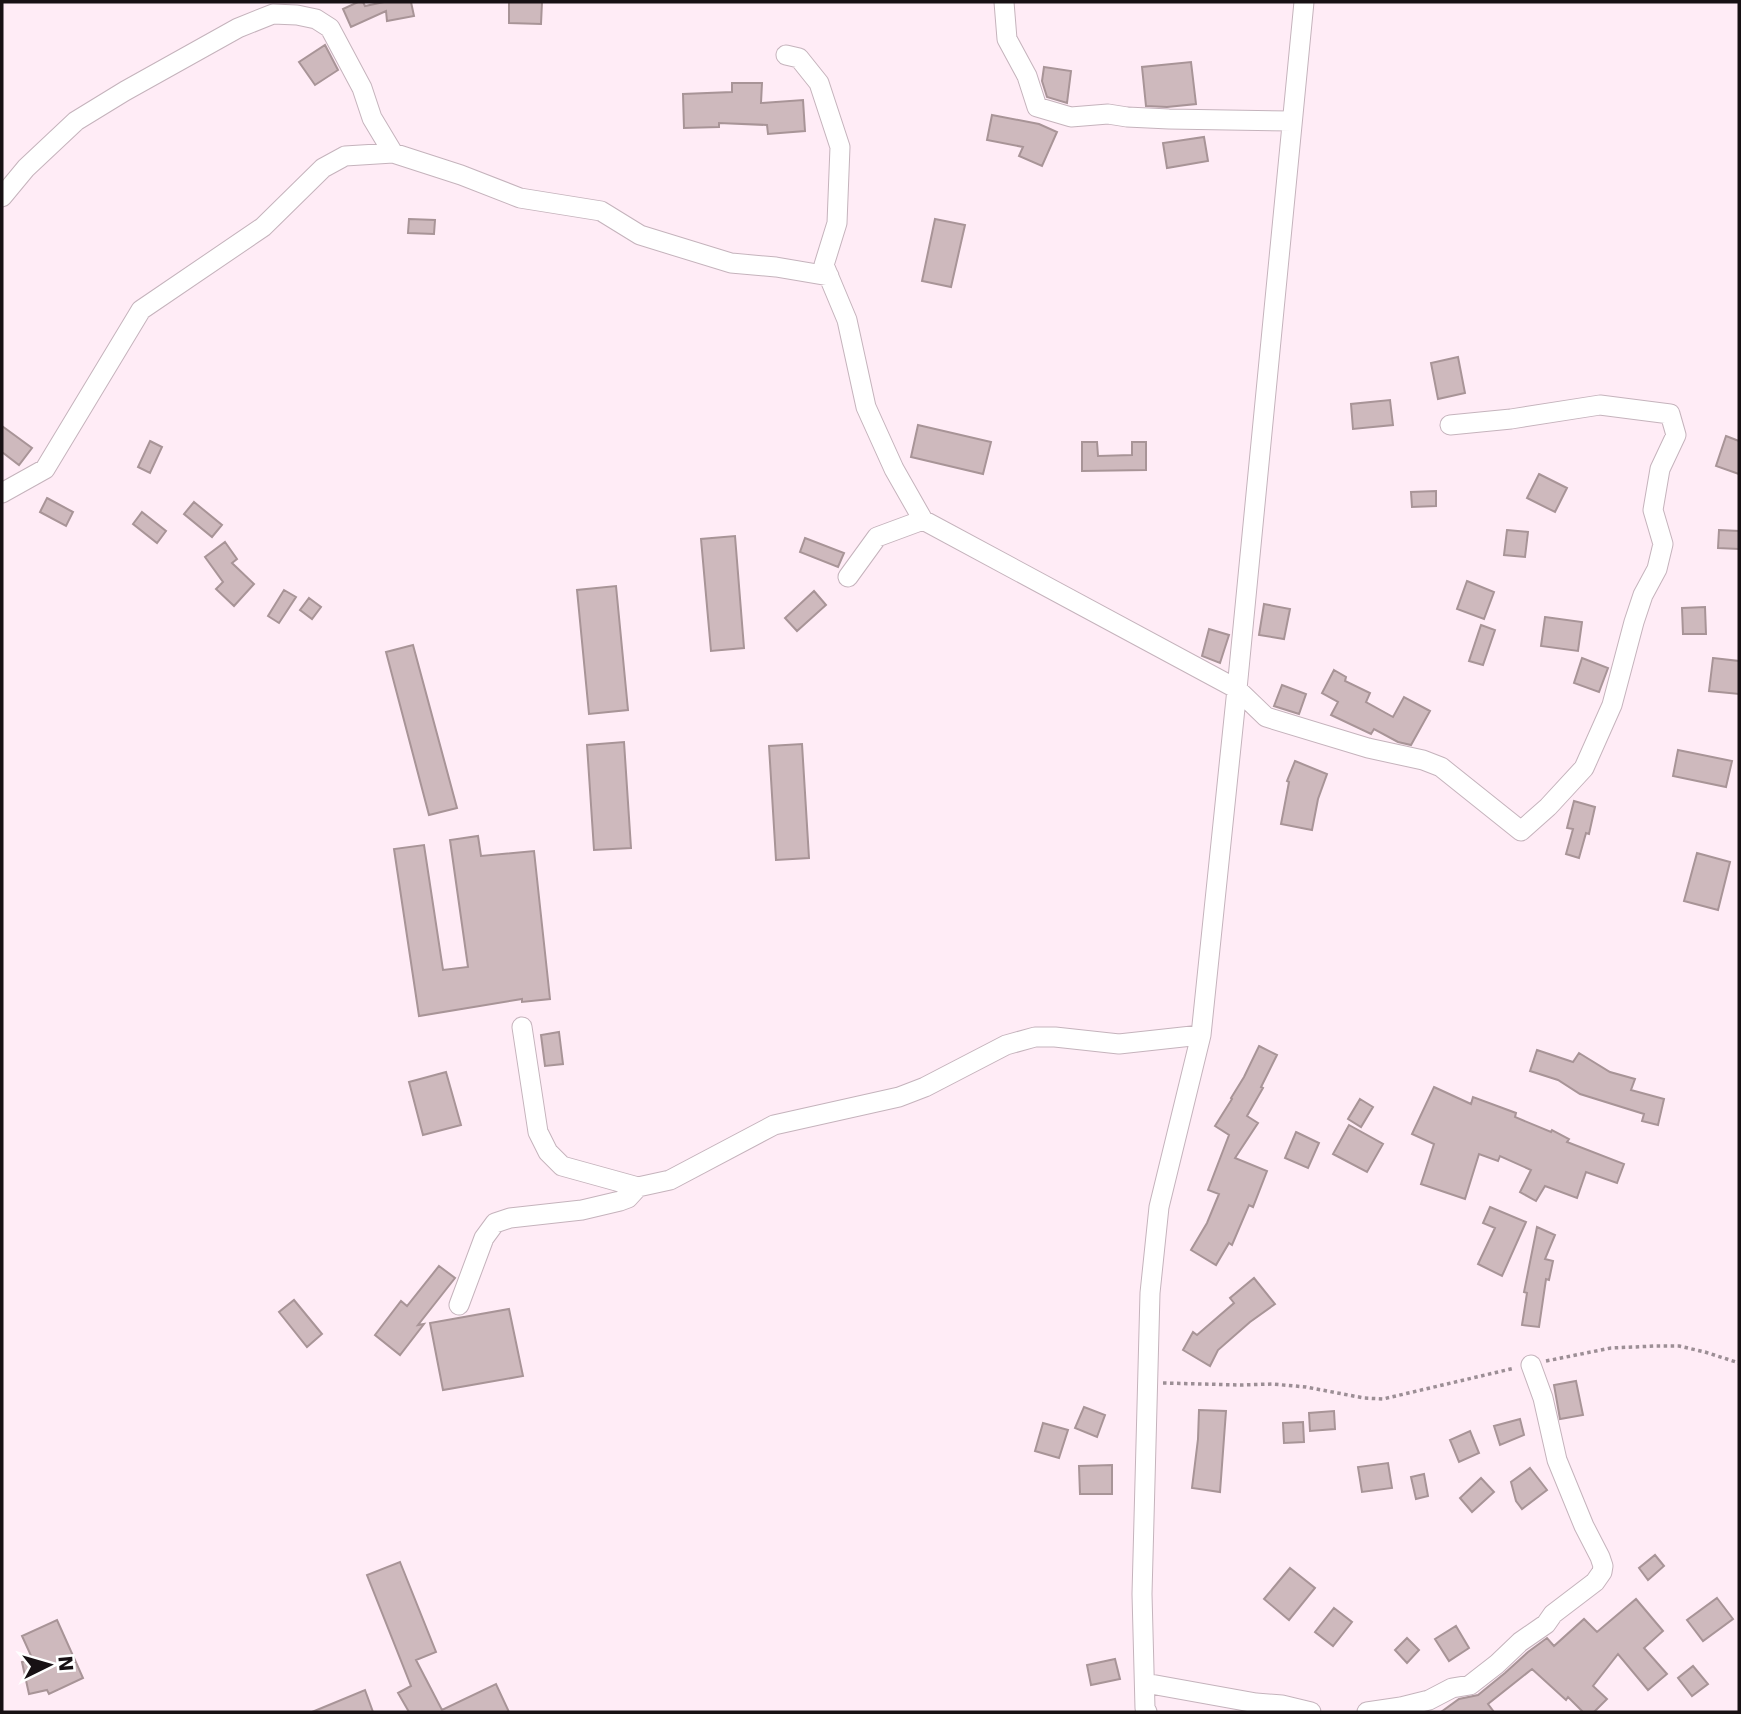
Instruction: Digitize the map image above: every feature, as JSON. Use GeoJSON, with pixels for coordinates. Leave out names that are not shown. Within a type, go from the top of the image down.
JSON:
{"type":"FeatureCollection","features":[{"type":"Feature","properties":{"kind":"street"},"geometry":{"type":"LineString","coordinates":[[1004,2],[1007,39],[1027,76],[1037,107],[1071,117],[1108,114],[1169,119],[1292,121]]}},
{"type":"Feature","properties":{"kind":"street"},"geometry":{"type":"LineString","coordinates":[[1141,1711],[1145,1683],[1142,1594],[1150,1293],[1159,1207],[1201,1035],[1304,2]]}},
{"type":"Feature","properties":{"kind":"street"},"geometry":{"type":"LineString","coordinates":[[2,197],[26,168],[76,121],[238,28],[274,14],[316,19],[330,28],[362,88],[372,118],[393,153]]}},
{"type":"Feature","properties":{"kind":"street"},"geometry":{"type":"LineString","coordinates":[[786,55],[799,58],[819,83],[840,147],[837,223],[824,265],[846,320],[866,407],[894,468],[923,520],[1237,689],[1266,717],[1441,767],[1521,831],[1548,807],[1584,768],[1612,705],[1634,622],[1643,595],[1657,569],[1663,544],[1653,510],[1660,469],[1676,435],[1670,414],[1600,405],[1511,419],[1450,425]]}},
{"type":"Feature","properties":{"kind":"street"},"geometry":{"type":"LineString","coordinates":[[2,493],[45,468],[141,310],[264,227],[323,168],[345,156],[393,153],[520,198],[601,211],[639,235],[731,263],[829,276]]}},
{"type":"Feature","properties":{"kind":"street"},"geometry":{"type":"LineString","coordinates":[[848,577],[877,537],[923,520]]}},
{"type":"Feature","properties":{"kind":"street"},"geometry":{"type":"LineString","coordinates":[[522,1027],[538,1132],[548,1152],[562,1166],[638,1187],[670,1180],[774,1125],[899,1097],[925,1087],[1006,1045],[1035,1037],[1119,1044],[1201,1035]]}},
{"type":"Feature","properties":{"kind":"street"},"geometry":{"type":"LineString","coordinates":[[459,1305],[485,1238],[495,1223],[510,1218],[594,1207],[628,1198],[638,1187]]}},
{"type":"Feature","properties":{"kind":"street"},"geometry":{"type":"LineString","coordinates":[[1367,1712],[1429,1700],[1452,1688],[1469,1685],[1546,1624],[1553,1615],[1595,1582],[1602,1572],[1600,1557],[1557,1460],[1543,1398],[1531,1365]]}},
{"type":"Feature","properties":{"kind":"street"},"geometry":{"type":"LineString","coordinates":[[1145,1683],[1311,1712]]}},
{"type":"Feature","properties":{"kind":"path"},"geometry":{"type":"LineString","coordinates":[[1147,1382],[1272,1384],[1383,1399],[1611,1348],[1679,1346],[1739,1363]]}},
{"type":"Feature","properties":{"kind":"building"},"geometry":{"type":"Polygon","coordinates":[[[363,2],[365,6],[384,2],[411,2],[414,16],[387,21],[386,11],[351,27],[343,9],[363,2]]]}},
{"type":"Feature","properties":{"kind":"building"},"geometry":{"type":"Polygon","coordinates":[[[509,2],[542,2],[541,24],[509,23],[509,2]]]}},
{"type":"Feature","properties":{"kind":"building"},"geometry":{"type":"Polygon","coordinates":[[[325,45],[338,70],[315,85],[299,62],[325,45]]]}},
{"type":"Feature","properties":{"kind":"building"},"geometry":{"type":"Polygon","coordinates":[[[1191,62],[1196,104],[1146,106],[1142,67],[1191,62]]]}},
{"type":"Feature","properties":{"kind":"building"},"geometry":{"type":"Polygon","coordinates":[[[1044,67],[1071,71],[1067,103],[1047,97],[1042,81],[1044,67]]]}},
{"type":"Feature","properties":{"kind":"building"},"geometry":{"type":"Polygon","coordinates":[[[732,83],[762,83],[761,103],[803,100],[805,131],[768,134],[767,125],[719,123],[719,127],[684,128],[683,94],[732,92],[732,83]]]}},
{"type":"Feature","properties":{"kind":"building"},"geometry":{"type":"Polygon","coordinates":[[[992,115],[1039,124],[1057,132],[1042,166],[1019,156],[1023,147],[987,140],[992,115]]]}},
{"type":"Feature","properties":{"kind":"building"},"geometry":{"type":"Polygon","coordinates":[[[1204,137],[1208,161],[1167,168],[1163,143],[1204,137]]]}},
{"type":"Feature","properties":{"kind":"building"},"geometry":{"type":"Polygon","coordinates":[[[409,219],[435,220],[434,234],[408,233],[409,219]]]}},
{"type":"Feature","properties":{"kind":"building"},"geometry":{"type":"Polygon","coordinates":[[[935,219],[965,225],[951,287],[922,281],[935,219]]]}},
{"type":"Feature","properties":{"kind":"building"},"geometry":{"type":"Polygon","coordinates":[[[1458,357],[1465,393],[1438,399],[1431,363],[1458,357]]]}},
{"type":"Feature","properties":{"kind":"building"},"geometry":{"type":"Polygon","coordinates":[[[1390,400],[1393,425],[1353,429],[1351,404],[1390,400]]]}},
{"type":"Feature","properties":{"kind":"building"},"geometry":{"type":"Polygon","coordinates":[[[918,425],[991,442],[983,474],[911,457],[918,425]]]}},
{"type":"Feature","properties":{"kind":"building"},"geometry":{"type":"Polygon","coordinates":[[[2,426],[32,448],[19,465],[2,452],[2,426]]]}},
{"type":"Feature","properties":{"kind":"building"},"geometry":{"type":"Polygon","coordinates":[[[1726,436],[1739,441],[1739,474],[1716,466],[1726,436]]]}},
{"type":"Feature","properties":{"kind":"building"},"geometry":{"type":"Polygon","coordinates":[[[150,441],[162,447],[150,473],[138,467],[150,441]]]}},
{"type":"Feature","properties":{"kind":"building"},"geometry":{"type":"Polygon","coordinates":[[[1082,442],[1097,442],[1098,456],[1132,455],[1132,442],[1146,442],[1146,470],[1082,471],[1082,442]]]}},
{"type":"Feature","properties":{"kind":"building"},"geometry":{"type":"Polygon","coordinates":[[[1539,474],[1567,488],[1555,512],[1527,498],[1539,474]]]}},
{"type":"Feature","properties":{"kind":"building"},"geometry":{"type":"Polygon","coordinates":[[[1436,491],[1436,506],[1412,507],[1411,492],[1436,491]]]}},
{"type":"Feature","properties":{"kind":"building"},"geometry":{"type":"Polygon","coordinates":[[[47,498],[73,512],[66,526],[40,512],[47,498]]]}},
{"type":"Feature","properties":{"kind":"building"},"geometry":{"type":"Polygon","coordinates":[[[194,502],[222,525],[212,537],[184,514],[194,502]]]}},
{"type":"Feature","properties":{"kind":"building"},"geometry":{"type":"Polygon","coordinates":[[[142,512],[166,531],[157,543],[133,524],[142,512]]]}},
{"type":"Feature","properties":{"kind":"building"},"geometry":{"type":"Polygon","coordinates":[[[1507,530],[1528,532],[1525,557],[1504,555],[1507,530]]]}},
{"type":"Feature","properties":{"kind":"building"},"geometry":{"type":"Polygon","coordinates":[[[1719,530],[1739,531],[1739,549],[1718,548],[1719,530]]]}},
{"type":"Feature","properties":{"kind":"building"},"geometry":{"type":"Polygon","coordinates":[[[735,536],[744,648],[711,651],[701,539],[735,536]]]}},
{"type":"Feature","properties":{"kind":"building"},"geometry":{"type":"Polygon","coordinates":[[[805,538],[844,553],[838,567],[800,552],[805,538]]]}},
{"type":"Feature","properties":{"kind":"building"},"geometry":{"type":"Polygon","coordinates":[[[225,542],[237,559],[232,563],[254,584],[234,606],[216,589],[223,582],[205,557],[225,542]]]}},
{"type":"Feature","properties":{"kind":"building"},"geometry":{"type":"Polygon","coordinates":[[[1467,581],[1494,592],[1484,619],[1457,609],[1467,581]]]}},
{"type":"Feature","properties":{"kind":"building"},"geometry":{"type":"Polygon","coordinates":[[[616,586],[628,710],[589,714],[577,590],[616,586]]]}},
{"type":"Feature","properties":{"kind":"building"},"geometry":{"type":"Polygon","coordinates":[[[284,590],[296,597],[279,623],[268,616],[284,590]]]}},
{"type":"Feature","properties":{"kind":"building"},"geometry":{"type":"Polygon","coordinates":[[[814,591],[826,605],[797,631],[785,618],[814,591]]]}},
{"type":"Feature","properties":{"kind":"building"},"geometry":{"type":"Polygon","coordinates":[[[309,598],[321,607],[312,619],[300,610],[309,598]]]}},
{"type":"Feature","properties":{"kind":"building"},"geometry":{"type":"Polygon","coordinates":[[[1264,604],[1290,609],[1284,639],[1259,635],[1264,604]]]}},
{"type":"Feature","properties":{"kind":"building"},"geometry":{"type":"Polygon","coordinates":[[[1705,607],[1706,634],[1683,634],[1682,608],[1705,607]]]}},
{"type":"Feature","properties":{"kind":"building"},"geometry":{"type":"Polygon","coordinates":[[[1545,617],[1582,622],[1578,651],[1541,646],[1545,617]]]}},
{"type":"Feature","properties":{"kind":"building"},"geometry":{"type":"Polygon","coordinates":[[[1481,625],[1495,630],[1483,665],[1469,661],[1481,625]]]}},
{"type":"Feature","properties":{"kind":"building"},"geometry":{"type":"Polygon","coordinates":[[[1209,629],[1229,635],[1220,663],[1202,656],[1209,629]]]}},
{"type":"Feature","properties":{"kind":"building"},"geometry":{"type":"Polygon","coordinates":[[[413,645],[457,808],[429,815],[386,652],[413,645]]]}},
{"type":"Feature","properties":{"kind":"building"},"geometry":{"type":"Polygon","coordinates":[[[1582,658],[1608,668],[1599,692],[1574,683],[1582,658]]]}},
{"type":"Feature","properties":{"kind":"building"},"geometry":{"type":"Polygon","coordinates":[[[1713,658],[1739,661],[1739,694],[1709,691],[1713,658]]]}},
{"type":"Feature","properties":{"kind":"building"},"geometry":{"type":"Polygon","coordinates":[[[1334,670],[1346,677],[1345,681],[1370,693],[1366,702],[1393,717],[1404,697],[1430,711],[1411,745],[1398,742],[1374,729],[1371,734],[1331,715],[1338,702],[1322,693],[1334,670]]]}},
{"type":"Feature","properties":{"kind":"building"},"geometry":{"type":"Polygon","coordinates":[[[1282,685],[1306,694],[1299,714],[1274,706],[1282,685]]]}},
{"type":"Feature","properties":{"kind":"building"},"geometry":{"type":"Polygon","coordinates":[[[624,742],[631,848],[594,850],[587,745],[624,742]]]}},
{"type":"Feature","properties":{"kind":"building"},"geometry":{"type":"Polygon","coordinates":[[[802,744],[809,858],[776,860],[769,746],[802,744]]]}},
{"type":"Feature","properties":{"kind":"building"},"geometry":{"type":"Polygon","coordinates":[[[1678,750],[1732,761],[1726,787],[1673,776],[1678,750]]]}},
{"type":"Feature","properties":{"kind":"building"},"geometry":{"type":"Polygon","coordinates":[[[1295,761],[1327,774],[1318,799],[1312,830],[1281,824],[1289,782],[1287,781],[1295,761]]]}},
{"type":"Feature","properties":{"kind":"building"},"geometry":{"type":"Polygon","coordinates":[[[1574,801],[1595,807],[1589,834],[1586,833],[1579,858],[1566,854],[1573,829],[1567,828],[1574,801]]]}},
{"type":"Feature","properties":{"kind":"building"},"geometry":{"type":"Polygon","coordinates":[[[478,836],[481,856],[534,851],[550,999],[522,1002],[522,999],[419,1016],[394,849],[424,845],[443,970],[468,967],[450,840],[478,836]]]}},
{"type":"Feature","properties":{"kind":"building"},"geometry":{"type":"Polygon","coordinates":[[[1697,853],[1730,862],[1718,910],[1684,901],[1697,853]]]}},
{"type":"Feature","properties":{"kind":"building"},"geometry":{"type":"Polygon","coordinates":[[[559,1032],[563,1064],[545,1066],[541,1035],[559,1032]]]}},
{"type":"Feature","properties":{"kind":"building"},"geometry":{"type":"Polygon","coordinates":[[[1259,1046],[1277,1055],[1247,1116],[1258,1123],[1235,1158],[1267,1171],[1253,1207],[1249,1205],[1232,1245],[1229,1243],[1216,1265],[1191,1250],[1207,1223],[1219,1194],[1208,1190],[1229,1135],[1215,1126],[1259,1046]]]}},
{"type":"Feature","properties":{"kind":"building"},"geometry":{"type":"Polygon","coordinates":[[[1537,1050],[1573,1062],[1579,1053],[1610,1072],[1635,1079],[1631,1090],[1664,1099],[1658,1125],[1642,1121],[1644,1114],[1580,1094],[1558,1080],[1530,1071],[1537,1050]]]}},
{"type":"Feature","properties":{"kind":"building"},"geometry":{"type":"Polygon","coordinates":[[[446,1072],[461,1125],[423,1135],[409,1082],[446,1072]]]}},
{"type":"Feature","properties":{"kind":"building"},"geometry":{"type":"Polygon","coordinates":[[[1434,1087],[1471,1104],[1473,1097],[1516,1113],[1515,1117],[1551,1132],[1552,1130],[1569,1139],[1567,1142],[1624,1164],[1617,1183],[1586,1172],[1577,1198],[1545,1186],[1536,1201],[1520,1192],[1531,1170],[1500,1156],[1498,1161],[1479,1154],[1465,1199],[1421,1184],[1434,1144],[1412,1134],[1434,1087]]]}},
{"type":"Feature","properties":{"kind":"building"},"geometry":{"type":"Polygon","coordinates":[[[1360,1099],[1373,1107],[1361,1127],[1348,1119],[1360,1099]]]}},
{"type":"Feature","properties":{"kind":"building"},"geometry":{"type":"Polygon","coordinates":[[[1349,1125],[1383,1144],[1367,1172],[1333,1154],[1349,1125]]]}},
{"type":"Feature","properties":{"kind":"building"},"geometry":{"type":"Polygon","coordinates":[[[1296,1132],[1319,1143],[1308,1168],[1285,1158],[1296,1132]]]}},
{"type":"Feature","properties":{"kind":"building"},"geometry":{"type":"Polygon","coordinates":[[[1490,1207],[1526,1222],[1502,1276],[1478,1264],[1495,1228],[1483,1223],[1490,1207]]]}},
{"type":"Feature","properties":{"kind":"building"},"geometry":{"type":"Polygon","coordinates":[[[1537,1227],[1555,1235],[1545,1259],[1553,1261],[1549,1280],[1546,1279],[1539,1327],[1522,1325],[1527,1293],[1524,1292],[1537,1227]]]}},
{"type":"Feature","properties":{"kind":"building"},"geometry":{"type":"Polygon","coordinates":[[[439,1266],[455,1278],[418,1325],[424,1324],[400,1355],[375,1335],[401,1301],[407,1306],[439,1266]]]}},
{"type":"Feature","properties":{"kind":"building"},"geometry":{"type":"Polygon","coordinates":[[[1254,1278],[1275,1304],[1218,1350],[1210,1366],[1183,1350],[1193,1332],[1197,1335],[1234,1303],[1230,1298],[1254,1278]]]}},
{"type":"Feature","properties":{"kind":"building"},"geometry":{"type":"Polygon","coordinates":[[[294,1300],[322,1334],[307,1347],[279,1312],[294,1300]]]}},
{"type":"Feature","properties":{"kind":"building"},"geometry":{"type":"Polygon","coordinates":[[[509,1309],[523,1376],[443,1390],[430,1323],[509,1309]]]}},
{"type":"Feature","properties":{"kind":"building"},"geometry":{"type":"Polygon","coordinates":[[[1576,1381],[1583,1415],[1560,1419],[1554,1385],[1576,1381]]]}},
{"type":"Feature","properties":{"kind":"building"},"geometry":{"type":"Polygon","coordinates":[[[1084,1407],[1105,1415],[1097,1437],[1075,1428],[1084,1407]]]}},
{"type":"Feature","properties":{"kind":"building"},"geometry":{"type":"Polygon","coordinates":[[[1199,1410],[1226,1411],[1220,1492],[1192,1488],[1199,1410]]]}},
{"type":"Feature","properties":{"kind":"building"},"geometry":{"type":"Polygon","coordinates":[[[1334,1411],[1335,1429],[1310,1431],[1309,1413],[1334,1411]]]}},
{"type":"Feature","properties":{"kind":"building"},"geometry":{"type":"Polygon","coordinates":[[[1520,1419],[1524,1435],[1500,1445],[1494,1426],[1520,1419]]]}},
{"type":"Feature","properties":{"kind":"building"},"geometry":{"type":"Polygon","coordinates":[[[1303,1422],[1304,1442],[1284,1443],[1283,1423],[1303,1422]]]}},
{"type":"Feature","properties":{"kind":"building"},"geometry":{"type":"Polygon","coordinates":[[[1043,1423],[1068,1430],[1059,1458],[1035,1451],[1043,1423]]]}},
{"type":"Feature","properties":{"kind":"building"},"geometry":{"type":"Polygon","coordinates":[[[1470,1431],[1479,1453],[1459,1462],[1450,1440],[1470,1431]]]}},
{"type":"Feature","properties":{"kind":"building"},"geometry":{"type":"Polygon","coordinates":[[[1388,1463],[1392,1488],[1362,1492],[1358,1467],[1388,1463]]]}},
{"type":"Feature","properties":{"kind":"building"},"geometry":{"type":"Polygon","coordinates":[[[1112,1465],[1112,1494],[1080,1494],[1079,1466],[1112,1465]]]}},
{"type":"Feature","properties":{"kind":"building"},"geometry":{"type":"Polygon","coordinates":[[[1530,1468],[1547,1490],[1522,1509],[1516,1501],[1511,1482],[1530,1468]]]}},
{"type":"Feature","properties":{"kind":"building"},"geometry":{"type":"Polygon","coordinates":[[[1424,1474],[1428,1496],[1416,1499],[1411,1477],[1424,1474]]]}},
{"type":"Feature","properties":{"kind":"building"},"geometry":{"type":"Polygon","coordinates":[[[1481,1478],[1494,1492],[1472,1512],[1460,1498],[1481,1478]]]}},
{"type":"Feature","properties":{"kind":"building"},"geometry":{"type":"Polygon","coordinates":[[[1655,1555],[1664,1566],[1648,1580],[1639,1568],[1655,1555]]]}},
{"type":"Feature","properties":{"kind":"building"},"geometry":{"type":"Polygon","coordinates":[[[400,1562],[436,1652],[416,1660],[442,1710],[496,1684],[509,1712],[409,1712],[398,1693],[411,1686],[367,1575],[400,1562]]]}},
{"type":"Feature","properties":{"kind":"building"},"geometry":{"type":"Polygon","coordinates":[[[1290,1568],[1315,1588],[1289,1620],[1264,1599],[1290,1568]]]}},
{"type":"Feature","properties":{"kind":"building"},"geometry":{"type":"Polygon","coordinates":[[[1717,1598],[1733,1619],[1703,1641],[1687,1620],[1717,1598]]]}},
{"type":"Feature","properties":{"kind":"building"},"geometry":{"type":"Polygon","coordinates":[[[1636,1599],[1663,1631],[1644,1648],[1667,1674],[1648,1690],[1618,1654],[1593,1686],[1607,1699],[1594,1712],[1583,1712],[1532,1669],[1488,1704],[1494,1712],[1441,1712],[1459,1699],[1478,1695],[1547,1638],[1554,1646],[1584,1619],[1597,1632],[1636,1599]]]}},
{"type":"Feature","properties":{"kind":"building"},"geometry":{"type":"Polygon","coordinates":[[[1334,1608],[1352,1622],[1333,1646],[1315,1632],[1334,1608]]]}},
{"type":"Feature","properties":{"kind":"building"},"geometry":{"type":"Polygon","coordinates":[[[57,1620],[83,1678],[49,1694],[47,1690],[29,1694],[22,1662],[33,1660],[22,1636],[57,1620]]]}},
{"type":"Feature","properties":{"kind":"building"},"geometry":{"type":"Polygon","coordinates":[[[1456,1626],[1469,1648],[1449,1661],[1435,1639],[1456,1626]]]}},
{"type":"Feature","properties":{"kind":"building"},"geometry":{"type":"Polygon","coordinates":[[[1407,1638],[1419,1650],[1407,1663],[1395,1650],[1407,1638]]]}},
{"type":"Feature","properties":{"kind":"building"},"geometry":{"type":"Polygon","coordinates":[[[1115,1659],[1120,1679],[1091,1685],[1087,1665],[1115,1659]]]}},
{"type":"Feature","properties":{"kind":"building"},"geometry":{"type":"Polygon","coordinates":[[[1693,1666],[1708,1684],[1692,1696],[1678,1678],[1693,1666]]]}},
{"type":"Feature","properties":{"kind":"building"},"geometry":{"type":"Polygon","coordinates":[[[365,1690],[373,1712],[312,1712],[365,1690]]]}}]}
